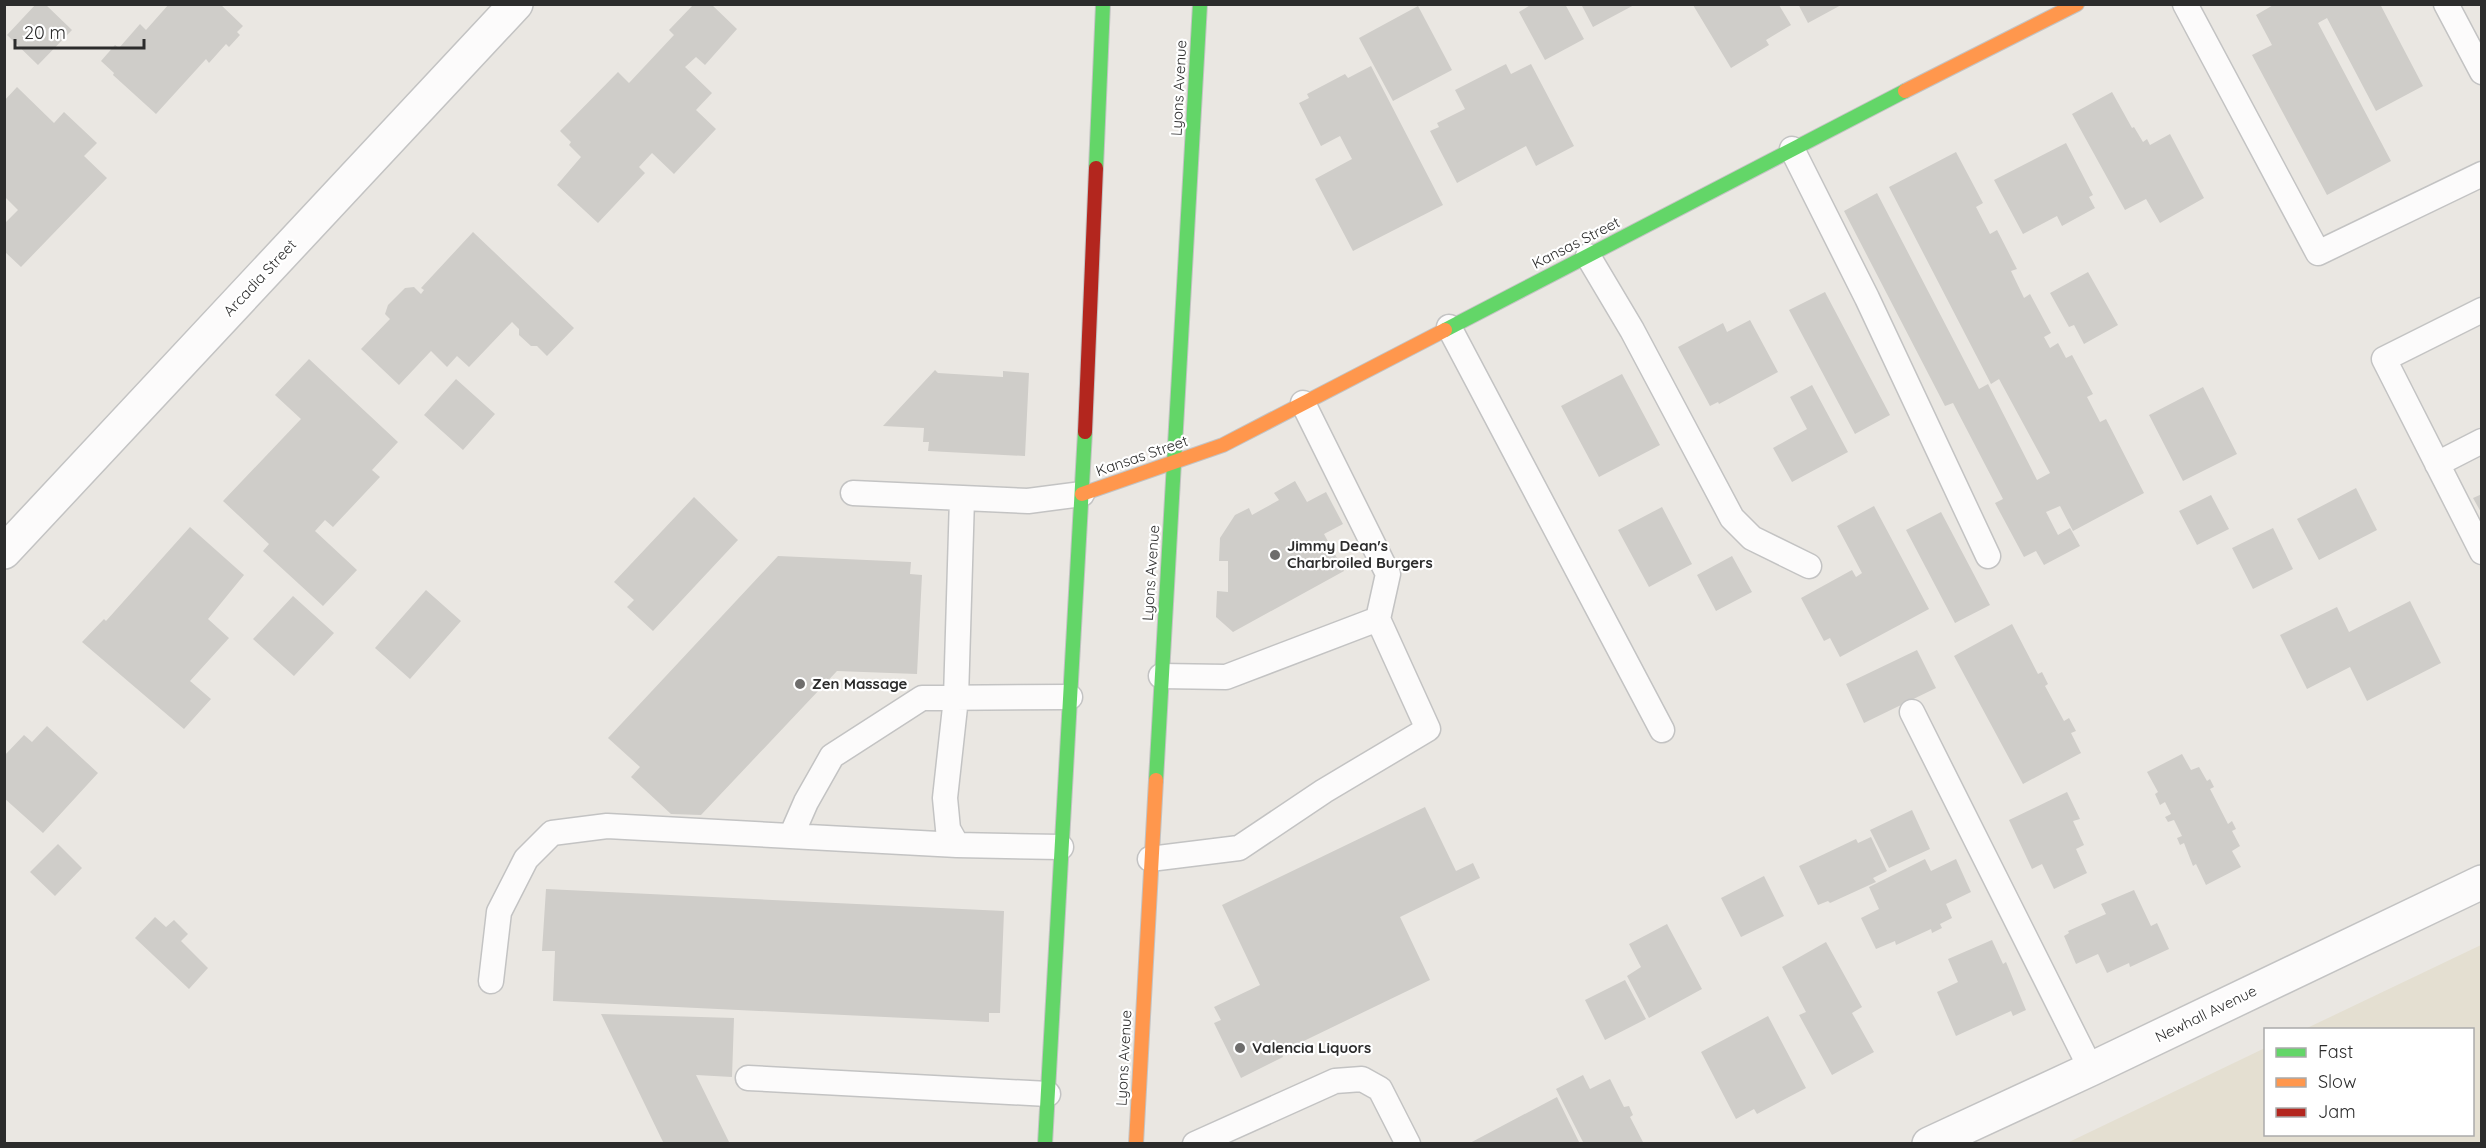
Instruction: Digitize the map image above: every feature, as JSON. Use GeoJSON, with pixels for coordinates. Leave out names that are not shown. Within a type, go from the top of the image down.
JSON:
{"type":"FeatureCollection","features":[{"type":"Feature","properties":{"kind":"main road"},"geometry":{"type":"LineString","coordinates":[[1045,1143],[1082,494],[1103,4]]}},
{"type":"Feature","properties":{"kind":"main road","name":"Lyons Avenue"},"geometry":{"type":"LineString","coordinates":[[1136,1143],[1150,859],[1175,463],[1200,4]]}},
{"type":"Feature","properties":{"kind":"main road","name":"Kansas Street"},"geometry":{"type":"LineString","coordinates":[[1082,494],[1223,445],[1792,149],[2077,4]]}},
{"type":"Feature","properties":{"kind":"street","name":"Arcadia Street"},"geometry":{"type":"LineString","coordinates":[[4,552],[516,4]]}},
{"type":"Feature","properties":{"kind":"street","name":"Newhall Avenue"},"geometry":{"type":"LineString","coordinates":[[1929,1143],[2091,1069],[2481,882]]}},
{"type":"Feature","properties":{"kind":"lane"},"geometry":{"type":"LineString","coordinates":[[2186,4],[2318,253],[2481,174]]}},
{"type":"Feature","properties":{"kind":"lane"},"geometry":{"type":"LineString","coordinates":[[2446,4],[2481,72]]}},
{"type":"Feature","properties":{"kind":"lane"},"geometry":{"type":"LineString","coordinates":[[1792,149],[1867,298],[1988,556]]}},
{"type":"Feature","properties":{"kind":"lane"},"geometry":{"type":"LineString","coordinates":[[1588,256],[1632,330],[1732,518],[1752,538],[1809,566]]}},
{"type":"Feature","properties":{"kind":"lane"},"geometry":{"type":"LineString","coordinates":[[2481,310],[2384,359],[2481,552]]}},
{"type":"Feature","properties":{"kind":"lane"},"geometry":{"type":"LineString","coordinates":[[1449,327],[1662,730]]}},
{"type":"Feature","properties":{"kind":"lane"},"geometry":{"type":"LineString","coordinates":[[1150,859],[1239,848],[1324,791],[1428,729],[1378,619],[1388,574],[1303,403]]}},
{"type":"Feature","properties":{"kind":"lane"},"geometry":{"type":"LineString","coordinates":[[2437,464],[2481,441]]}},
{"type":"Feature","properties":{"kind":"lane"},"geometry":{"type":"LineString","coordinates":[[853,493],[1028,501],[1082,494]]}},
{"type":"Feature","properties":{"kind":"lane"},"geometry":{"type":"LineString","coordinates":[[957,845],[948,829],[945,798],[956,698],[962,498]]}},
{"type":"Feature","properties":{"kind":"lane"},"geometry":{"type":"LineString","coordinates":[[1161,676],[1226,677],[1378,619]]}},
{"type":"Feature","properties":{"kind":"lane"},"geometry":{"type":"LineString","coordinates":[[792,834],[806,802],[832,756],[922,698],[1070,697]]}},
{"type":"Feature","properties":{"kind":"lane"},"geometry":{"type":"LineString","coordinates":[[1912,712],[2091,1069]]}},
{"type":"Feature","properties":{"kind":"lane"},"geometry":{"type":"LineString","coordinates":[[491,981],[499,912],[526,858],[552,833],[607,826],[792,834],[957,845],[1061,847]]}},
{"type":"Feature","properties":{"kind":"lane"},"geometry":{"type":"LineString","coordinates":[[748,1078],[1048,1094]]}},
{"type":"Feature","properties":{"kind":"lane"},"geometry":{"type":"LineString","coordinates":[[1195,1143],[1335,1081],[1362,1079],[1380,1089],[1408,1143]]}},
{"type":"Feature","properties":{"kind":"shaded area"},"geometry":{"type":"Polygon","coordinates":[[[2481,945],[2481,1143],[2067,1143],[2264,1048],[2264,1136],[2474,1136],[2474,1028],[2307,1028],[2481,945]]]}},
{"type":"Feature","properties":{"kind":"building"},"geometry":{"type":"Polygon","coordinates":[[[36,4],[45,4],[72,30],[38,65],[7,35],[36,4]]]}},
{"type":"Feature","properties":{"kind":"building"},"geometry":{"type":"Polygon","coordinates":[[[169,4],[220,4],[243,26],[237,32],[240,35],[229,47],[226,44],[209,63],[206,59],[156,114],[101,61],[115,45],[119,48],[140,24],[146,30],[169,4]]]}},
{"type":"Feature","properties":{"kind":"building"},"geometry":{"type":"Polygon","coordinates":[[[694,4],[711,4],[737,29],[705,65],[696,57],[685,67],[712,93],[696,110],[716,129],[674,174],[652,153],[639,167],[645,173],[598,223],[557,185],[581,157],[560,131],[618,72],[629,83],[674,35],[669,30],[694,4]]]}},
{"type":"Feature","properties":{"kind":"building"},"geometry":{"type":"Polygon","coordinates":[[[1532,4],[1565,4],[1584,39],[1545,60],[1519,12],[1532,4]]]}},
{"type":"Feature","properties":{"kind":"building"},"geometry":{"type":"Polygon","coordinates":[[[1581,4],[1636,4],[1593,27],[1581,4]]]}},
{"type":"Feature","properties":{"kind":"building"},"geometry":{"type":"Polygon","coordinates":[[[1798,4],[1843,4],[1808,23],[1798,4]]]}},
{"type":"Feature","properties":{"kind":"building"},"geometry":{"type":"Polygon","coordinates":[[[2275,4],[2380,4],[2423,86],[2376,111],[2327,18],[2318,23],[2391,161],[2327,195],[2252,55],[2272,45],[2256,15],[2275,4]]]}},
{"type":"Feature","properties":{"kind":"building"},"geometry":{"type":"Polygon","coordinates":[[[1693,5],[1779,5],[1791,25],[1766,40],[1769,45],[1731,68],[1693,5]]]}},
{"type":"Feature","properties":{"kind":"building"},"geometry":{"type":"Polygon","coordinates":[[[1418,6],[1452,70],[1393,101],[1359,38],[1418,6]]]}},
{"type":"Feature","properties":{"kind":"building"},"geometry":{"type":"Polygon","coordinates":[[[1506,64],[1511,74],[1531,64],[1574,146],[1536,166],[1526,146],[1457,183],[1430,131],[1439,127],[1437,123],[1465,109],[1455,90],[1506,64]]]}},
{"type":"Feature","properties":{"kind":"building"},"geometry":{"type":"Polygon","coordinates":[[[1371,66],[1443,205],[1353,251],[1315,179],[1352,159],[1340,136],[1321,146],[1299,103],[1309,98],[1307,94],[1345,74],[1348,78],[1371,66]]]}},
{"type":"Feature","properties":{"kind":"building"},"geometry":{"type":"Polygon","coordinates":[[[17,87],[54,123],[64,112],[97,143],[84,156],[107,178],[21,267],[4,251],[4,224],[18,210],[4,196],[4,101],[17,87]]]}},
{"type":"Feature","properties":{"kind":"building"},"geometry":{"type":"Polygon","coordinates":[[[2112,92],[2132,128],[2134,127],[2143,142],[2147,139],[2150,145],[2170,134],[2204,198],[2160,223],[2146,199],[2125,210],[2072,114],[2112,92]]]}},
{"type":"Feature","properties":{"kind":"building"},"geometry":{"type":"Polygon","coordinates":[[[2066,143],[2093,195],[2089,197],[2095,208],[2062,226],[2057,216],[2023,234],[1994,180],[2066,143]]]}},
{"type":"Feature","properties":{"kind":"building"},"geometry":{"type":"Polygon","coordinates":[[[1956,152],[1983,203],[1976,207],[1990,234],[1997,230],[2017,269],[2011,271],[2024,298],[2030,294],[2051,333],[2044,337],[2050,348],[2058,343],[2066,358],[2072,355],[2093,394],[2087,397],[2100,422],[2106,419],[2144,493],[2073,531],[2060,506],[2046,512],[2058,535],[2070,528],[2080,546],[2044,565],[2036,551],[2024,557],[1995,503],[2003,499],[1953,403],[1945,406],[1844,211],[1877,193],[1979,389],[1988,384],[2037,480],[2050,473],[1999,379],[1991,384],[1889,187],[1956,152]]]}},
{"type":"Feature","properties":{"kind":"building"},"geometry":{"type":"Polygon","coordinates":[[[473,232],[574,328],[547,356],[537,346],[531,346],[519,335],[519,329],[512,322],[469,367],[457,356],[447,367],[431,351],[399,385],[361,349],[390,319],[385,314],[388,305],[405,288],[414,287],[421,294],[424,290],[421,288],[473,232]]]}},
{"type":"Feature","properties":{"kind":"building"},"geometry":{"type":"Polygon","coordinates":[[[2088,272],[2118,325],[2084,344],[2074,325],[2069,327],[2050,293],[2088,272]]]}},
{"type":"Feature","properties":{"kind":"building"},"geometry":{"type":"Polygon","coordinates":[[[1825,292],[1890,415],[1855,434],[1789,310],[1825,292]]]}},
{"type":"Feature","properties":{"kind":"building"},"geometry":{"type":"Polygon","coordinates":[[[1750,320],[1778,372],[1719,404],[1718,402],[1710,406],[1678,347],[1723,323],[1727,332],[1750,320]]]}},
{"type":"Feature","properties":{"kind":"building"},"geometry":{"type":"Polygon","coordinates":[[[309,359],[398,442],[372,470],[380,477],[333,527],[325,520],[315,531],[357,570],[323,606],[263,551],[269,544],[223,501],[301,419],[275,395],[309,359]]]}},
{"type":"Feature","properties":{"kind":"building"},"geometry":{"type":"Polygon","coordinates":[[[935,370],[938,373],[1003,377],[1003,371],[1029,373],[1025,456],[928,451],[929,442],[923,442],[924,428],[883,426],[935,370]]]}},
{"type":"Feature","properties":{"kind":"building"},"geometry":{"type":"Polygon","coordinates":[[[1622,374],[1660,445],[1599,477],[1561,406],[1622,374]]]}},
{"type":"Feature","properties":{"kind":"building"},"geometry":{"type":"Polygon","coordinates":[[[456,379],[495,414],[463,450],[424,415],[456,379]]]}},
{"type":"Feature","properties":{"kind":"building"},"geometry":{"type":"Polygon","coordinates":[[[1812,385],[1848,452],[1792,482],[1773,448],[1807,429],[1790,397],[1812,385]]]}},
{"type":"Feature","properties":{"kind":"building"},"geometry":{"type":"Polygon","coordinates":[[[2203,387],[2237,454],[2183,481],[2149,415],[2203,387]]]}},
{"type":"Feature","properties":{"kind":"building"},"geometry":{"type":"Polygon","coordinates":[[[1295,481],[1307,502],[1326,492],[1343,524],[1324,534],[1344,571],[1233,632],[1216,617],[1217,591],[1228,592],[1228,561],[1219,561],[1220,538],[1235,515],[1249,508],[1252,515],[1279,500],[1274,493],[1295,481]]]}},
{"type":"Feature","properties":{"kind":"building"},"geometry":{"type":"Polygon","coordinates":[[[2356,488],[2377,530],[2319,560],[2297,519],[2356,488]]]}},
{"type":"Feature","properties":{"kind":"building"},"geometry":{"type":"Polygon","coordinates":[[[2482,494],[2482,514],[2473,498],[2482,494]]]}},
{"type":"Feature","properties":{"kind":"building"},"geometry":{"type":"Polygon","coordinates":[[[2211,495],[2229,529],[2197,545],[2179,511],[2211,495]]]}},
{"type":"Feature","properties":{"kind":"building"},"geometry":{"type":"Polygon","coordinates":[[[694,497],[738,540],[653,631],[627,607],[634,600],[614,582],[694,497]]]}},
{"type":"Feature","properties":{"kind":"building"},"geometry":{"type":"Polygon","coordinates":[[[1874,506],[1929,609],[1840,657],[1830,638],[1824,641],[1801,598],[1852,570],[1856,577],[1862,573],[1837,526],[1874,506]]]}},
{"type":"Feature","properties":{"kind":"building"},"geometry":{"type":"Polygon","coordinates":[[[1662,507],[1692,564],[1649,587],[1618,530],[1662,507]]]}},
{"type":"Feature","properties":{"kind":"building"},"geometry":{"type":"Polygon","coordinates":[[[1941,512],[1990,605],[1955,623],[1906,530],[1941,512]]]}},
{"type":"Feature","properties":{"kind":"building"},"geometry":{"type":"Polygon","coordinates":[[[190,527],[244,575],[208,619],[229,638],[190,681],[211,699],[184,729],[82,642],[104,619],[106,621],[190,527]]]}},
{"type":"Feature","properties":{"kind":"building"},"geometry":{"type":"Polygon","coordinates":[[[2273,528],[2293,569],[2253,589],[2232,548],[2273,528]]]}},
{"type":"Feature","properties":{"kind":"building"},"geometry":{"type":"Polygon","coordinates":[[[778,556],[911,562],[910,574],[922,575],[917,674],[837,671],[701,815],[671,814],[631,777],[640,767],[608,738],[778,556]]]}},
{"type":"Feature","properties":{"kind":"building"},"geometry":{"type":"Polygon","coordinates":[[[1732,556],[1752,592],[1716,611],[1697,575],[1732,556]]]}},
{"type":"Feature","properties":{"kind":"building"},"geometry":{"type":"Polygon","coordinates":[[[426,590],[461,621],[410,679],[375,648],[426,590]]]}},
{"type":"Feature","properties":{"kind":"building"},"geometry":{"type":"Polygon","coordinates":[[[293,596],[334,633],[294,676],[253,639],[293,596]]]}},
{"type":"Feature","properties":{"kind":"building"},"geometry":{"type":"Polygon","coordinates":[[[2410,601],[2441,663],[2367,701],[2350,667],[2307,689],[2280,635],[2337,607],[2349,632],[2410,601]]]}},
{"type":"Feature","properties":{"kind":"building"},"geometry":{"type":"Polygon","coordinates":[[[2012,624],[2038,674],[2042,672],[2048,684],[2045,686],[2064,721],[2069,718],[2076,731],[2071,733],[2081,753],[2023,784],[1954,656],[2012,624]]]}},
{"type":"Feature","properties":{"kind":"building"},"geometry":{"type":"Polygon","coordinates":[[[1917,650],[1936,688],[1864,723],[1846,684],[1917,650]]]}},
{"type":"Feature","properties":{"kind":"building"},"geometry":{"type":"Polygon","coordinates":[[[47,726],[98,773],[43,833],[4,798],[4,756],[24,735],[32,742],[47,726]]]}},
{"type":"Feature","properties":{"kind":"building"},"geometry":{"type":"Polygon","coordinates":[[[2182,754],[2191,770],[2199,767],[2207,781],[2210,779],[2214,787],[2210,789],[2228,824],[2232,821],[2236,829],[2232,831],[2240,846],[2232,851],[2241,867],[2206,885],[2196,864],[2193,866],[2184,843],[2180,845],[2177,838],[2182,836],[2174,820],[2168,822],[2165,817],[2171,814],[2165,802],[2160,805],[2155,794],[2158,792],[2147,772],[2182,754]]]}},
{"type":"Feature","properties":{"kind":"building"},"geometry":{"type":"Polygon","coordinates":[[[2067,792],[2080,819],[2073,821],[2084,845],[2076,849],[2087,873],[2054,889],[2042,864],[2032,869],[2009,820],[2067,792]]]}},
{"type":"Feature","properties":{"kind":"building"},"geometry":{"type":"Polygon","coordinates":[[[1425,807],[1456,871],[1473,863],[1480,878],[1400,917],[1430,980],[1281,1052],[1283,1057],[1241,1078],[1214,1023],[1221,1020],[1214,1007],[1260,985],[1222,905],[1425,807]]]}},
{"type":"Feature","properties":{"kind":"building"},"geometry":{"type":"Polygon","coordinates":[[[1912,810],[1930,849],[1889,868],[1870,830],[1912,810]]]}},
{"type":"Feature","properties":{"kind":"building"},"geometry":{"type":"Polygon","coordinates":[[[1871,837],[1887,871],[1873,878],[1876,882],[1830,903],[1828,901],[1818,905],[1799,866],[1856,839],[1858,843],[1871,837]]]}},
{"type":"Feature","properties":{"kind":"building"},"geometry":{"type":"Polygon","coordinates":[[[58,844],[82,868],[55,896],[30,872],[58,844]]]}},
{"type":"Feature","properties":{"kind":"building"},"geometry":{"type":"Polygon","coordinates":[[[1925,859],[1931,871],[1956,859],[1971,892],[1946,904],[1952,918],[1940,924],[1942,928],[1932,933],[1931,929],[1896,945],[1895,941],[1876,949],[1861,918],[1879,909],[1869,887],[1925,859]]]}},
{"type":"Feature","properties":{"kind":"building"},"geometry":{"type":"Polygon","coordinates":[[[1764,876],[1784,916],[1741,937],[1721,898],[1764,876]]]}},
{"type":"Feature","properties":{"kind":"building"},"geometry":{"type":"Polygon","coordinates":[[[546,889],[1004,911],[1000,1013],[989,1013],[989,1022],[553,1001],[555,951],[542,951],[546,889]]]}},
{"type":"Feature","properties":{"kind":"building"},"geometry":{"type":"Polygon","coordinates":[[[2134,890],[2151,926],[2157,923],[2169,949],[2130,967],[2129,963],[2107,973],[2098,954],[2076,964],[2064,936],[2069,933],[2068,931],[2106,914],[2101,904],[2134,890]]]}},
{"type":"Feature","properties":{"kind":"building"},"geometry":{"type":"Polygon","coordinates":[[[155,917],[166,927],[174,920],[188,934],[181,941],[208,968],[189,989],[135,938],[155,917]]]}},
{"type":"Feature","properties":{"kind":"building"},"geometry":{"type":"Polygon","coordinates":[[[1667,924],[1702,989],[1649,1018],[1627,976],[1641,967],[1629,944],[1667,924]]]}},
{"type":"Feature","properties":{"kind":"building"},"geometry":{"type":"Polygon","coordinates":[[[1992,940],[2003,964],[2006,962],[2026,1010],[2013,1016],[2011,1011],[1956,1036],[1937,992],[1958,982],[1948,959],[1992,940]]]}},
{"type":"Feature","properties":{"kind":"building"},"geometry":{"type":"Polygon","coordinates":[[[1826,942],[1862,1007],[1852,1013],[1874,1052],[1832,1075],[1799,1015],[1806,1012],[1782,967],[1826,942]]]}},
{"type":"Feature","properties":{"kind":"building"},"geometry":{"type":"Polygon","coordinates":[[[1625,980],[1646,1019],[1605,1040],[1585,1000],[1625,980]]]}},
{"type":"Feature","properties":{"kind":"building"},"geometry":{"type":"Polygon","coordinates":[[[601,1014],[734,1018],[732,1077],[696,1075],[730,1144],[664,1144],[601,1014]]]}},
{"type":"Feature","properties":{"kind":"building"},"geometry":{"type":"Polygon","coordinates":[[[1768,1016],[1806,1088],[1757,1114],[1754,1109],[1736,1119],[1701,1052],[1768,1016]]]}},
{"type":"Feature","properties":{"kind":"building"},"geometry":{"type":"Polygon","coordinates":[[[1583,1075],[1590,1089],[1610,1079],[1624,1107],[1629,1106],[1633,1115],[1630,1117],[1644,1144],[1584,1144],[1556,1089],[1583,1075]]]}},
{"type":"Feature","properties":{"kind":"building"},"geometry":{"type":"Polygon","coordinates":[[[1557,1097],[1580,1144],[1468,1144],[1557,1097]]]}},
{"type":"Feature","properties":{"kind":"traffic: fast"},"geometry":{"type":"LineString","coordinates":[[1096,168],[1103,4]]}},
{"type":"Feature","properties":{"kind":"traffic: fast"},"geometry":{"type":"LineString","coordinates":[[1156,780],[1200,4]]}},
{"type":"Feature","properties":{"kind":"traffic: fast"},"geometry":{"type":"LineString","coordinates":[[1445,330],[1905,91]]}},
{"type":"Feature","properties":{"kind":"traffic: fast"},"geometry":{"type":"LineString","coordinates":[[1045,1144],[1085,432]]}},
{"type":"Feature","properties":{"kind":"traffic: slow"},"geometry":{"type":"LineString","coordinates":[[1905,91],[2077,4]]}},
{"type":"Feature","properties":{"kind":"traffic: slow"},"geometry":{"type":"LineString","coordinates":[[1082,494],[1223,445],[1445,330]]}},
{"type":"Feature","properties":{"kind":"traffic: slow"},"geometry":{"type":"LineString","coordinates":[[1136,1144],[1156,780]]}},
{"type":"Feature","properties":{"kind":"traffic: jam"},"geometry":{"type":"LineString","coordinates":[[1085,432],[1096,168]]}},
{"type":"Feature","properties":{"kind":"place","name":"Jimmy Dean's Charbroiled Burgers"},"geometry":{"type":"Point","coordinates":[1275,555]}},
{"type":"Feature","properties":{"kind":"place","name":"Zen Massage"},"geometry":{"type":"Point","coordinates":[800,684]}},
{"type":"Feature","properties":{"kind":"place","name":"Valencia Liquors"},"geometry":{"type":"Point","coordinates":[1240,1048]}}]}
